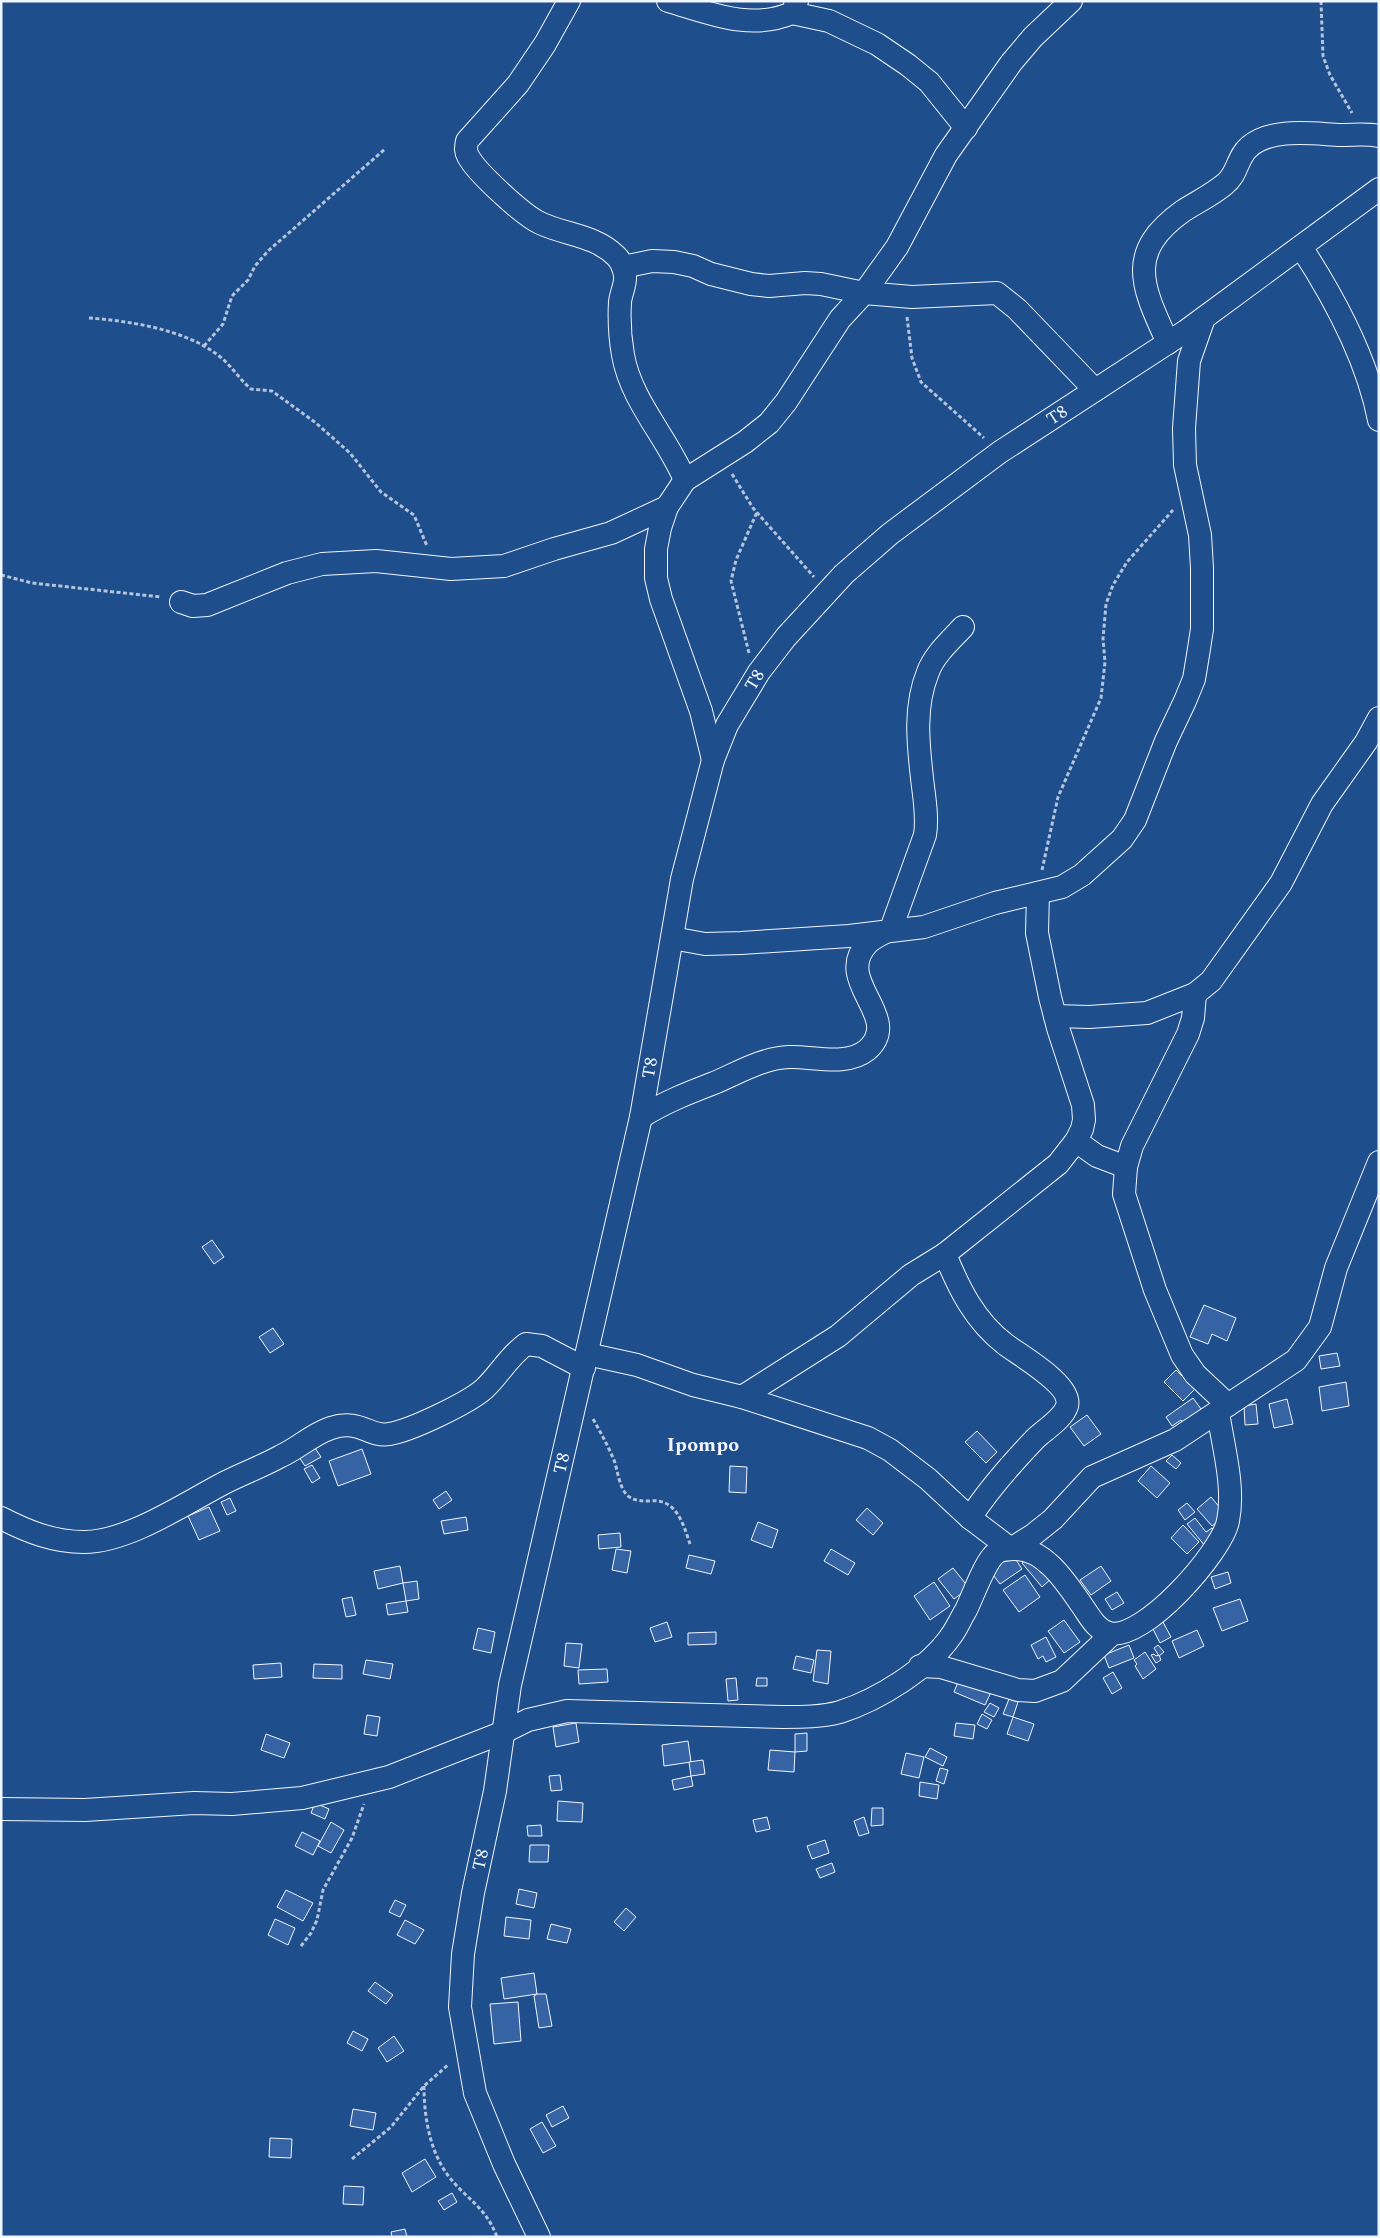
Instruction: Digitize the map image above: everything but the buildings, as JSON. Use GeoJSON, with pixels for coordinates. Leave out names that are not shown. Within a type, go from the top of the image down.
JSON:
{"type":"FeatureCollection","features":[{"type":"Feature","properties":{"kind":"street"},"geometry":{"type":"LineString","coordinates":[[569,1],[546,44],[518,84],[467,141],[465,150],[473,163],[537,222],[559,232],[588,238],[616,256],[623,267],[626,277],[620,301],[620,325],[623,355],[630,382],[678,462],[685,480]]}},
{"type":"Feature","properties":{"kind":"street"},"geometry":{"type":"LineString","coordinates":[[668,1],[749,21],[776,19],[795,7],[829,21],[877,44],[901,59],[929,82],[966,128]]}},
{"type":"Feature","properties":{"kind":"street"},"geometry":{"type":"LineString","coordinates":[[712,760],[701,711],[661,599],[656,578],[656,549],[667,507],[685,480],[745,442],[769,423],[805,375],[819,349],[840,318],[864,293],[897,246],[946,155],[1011,63],[1033,38],[1071,1]]}},
{"type":"Feature","properties":{"kind":"street"},"geometry":{"type":"LineString","coordinates":[[1168,343],[1145,287],[1144,267],[1153,238],[1166,224],[1224,185],[1237,170],[1244,153],[1250,146],[1282,134],[1370,135]]}},
{"type":"Feature","properties":{"kind":"street","name":"T8"},"geometry":{"type":"LineString","coordinates":[[539,2237],[489,2130],[475,2093],[460,2006],[463,1954],[495,1791],[510,1685],[641,1117],[682,879],[712,760],[727,725],[756,678],[786,637],[844,574],[890,534],[1000,452],[1204,318],[1379,189]]}},
{"type":"Feature","properties":{"kind":"street"},"geometry":{"type":"LineString","coordinates":[[1301,247],[1351,335],[1371,389],[1379,420]]}},
{"type":"Feature","properties":{"kind":"street"},"geometry":{"type":"LineString","coordinates":[[623,267],[652,261],[674,262],[751,284],[769,286],[821,284],[864,293],[905,296],[934,297],[998,293],[1017,309],[1095,390]]}},
{"type":"Feature","properties":{"kind":"street"},"geometry":{"type":"LineString","coordinates":[[672,938],[705,944],[741,943],[849,936],[924,927],[995,903],[1062,886],[1082,875],[1122,839],[1135,820],[1166,741],[1194,679],[1202,629],[1200,535],[1184,453],[1189,361],[1204,318]]}},
{"type":"Feature","properties":{"kind":"street"},"geometry":{"type":"LineString","coordinates":[[181,602],[193,606],[206,605],[287,573],[322,564],[376,561],[451,569],[504,566],[554,549],[611,533],[667,507]]}},
{"type":"Feature","properties":{"kind":"street"},"geometry":{"type":"LineString","coordinates":[[641,1117],[662,1104],[688,1092],[767,1060],[787,1057],[843,1060],[867,1050],[878,1034],[879,1021],[857,976],[858,964],[869,942],[891,930],[925,835],[927,822],[919,750],[918,722],[921,697],[928,670],[963,627]]}},
{"type":"Feature","properties":{"kind":"street"},"geometry":{"type":"LineString","coordinates":[[1055,1016],[1089,1017],[1147,1013],[1194,994],[1211,981],[1281,883],[1322,804],[1366,742],[1379,718]]}},
{"type":"Feature","properties":{"kind":"street"},"geometry":{"type":"LineString","coordinates":[[742,1397],[838,1336],[911,1275],[945,1254],[1058,1164],[1076,1141],[1084,1120],[1083,1105],[1055,1016],[1037,933],[1038,893]]}},
{"type":"Feature","properties":{"kind":"street"},"geometry":{"type":"LineString","coordinates":[[920,1666],[941,1667],[1018,1690],[1035,1691],[1062,1681],[1112,1634],[1127,1630],[1144,1621],[1170,1602],[1188,1583],[1219,1540],[1228,1522],[1229,1496],[1223,1408],[1187,1363],[1170,1329],[1124,1194],[1126,1167],[1132,1146],[1145,1117],[1181,1052],[1193,1018],[1194,994]]}},
{"type":"Feature","properties":{"kind":"street"},"geometry":{"type":"LineString","coordinates":[[1076,1141],[1098,1156],[1126,1167]]}},
{"type":"Feature","properties":{"kind":"street"},"geometry":{"type":"LineString","coordinates":[[1011,1549],[1033,1535],[1052,1519],[1092,1477],[1175,1440],[1296,1360],[1320,1327],[1336,1268],[1379,1162]]}},
{"type":"Feature","properties":{"kind":"street"},"geometry":{"type":"LineString","coordinates":[[945,1254],[962,1295],[985,1325],[1006,1345],[1060,1386],[1067,1398],[1067,1406],[1059,1417],[983,1497],[970,1518]]}},
{"type":"Feature","properties":{"kind":"street"},"geometry":{"type":"LineString","coordinates":[[1,1518],[27,1532],[54,1539],[85,1542],[116,1536],[143,1526],[226,1482],[282,1456],[330,1428],[355,1425],[383,1435],[404,1431],[483,1391],[526,1344],[542,1346],[585,1361],[637,1365],[693,1385],[742,1397],[868,1438],[890,1450],[928,1479],[970,1518],[1011,1549]]}},
{"type":"Feature","properties":{"kind":"street"},"geometry":{"type":"LineString","coordinates":[[1,1809],[53,1811],[194,1803],[232,1804],[281,1801],[322,1794],[372,1782],[504,1732],[528,1720],[567,1711],[811,1716],[839,1712],[869,1700],[896,1685],[937,1652],[951,1636],[979,1584],[987,1563],[996,1552],[1011,1549],[1024,1548],[1044,1560],[1063,1580],[1101,1630],[1112,1634]]}},
{"type":"Feature","properties":{"kind":"path"},"geometry":{"type":"LineString","coordinates":[[1320,1],[1323,56],[1330,75],[1370,135]]}},
{"type":"Feature","properties":{"kind":"path"},"geometry":{"type":"LineString","coordinates":[[204,346],[223,324],[229,300],[248,280],[264,255],[385,149]]}},
{"type":"Feature","properties":{"kind":"path"},"geometry":{"type":"LineString","coordinates":[[905,296],[912,358],[921,382],[1000,452]]}},
{"type":"Feature","properties":{"kind":"path"},"geometry":{"type":"LineString","coordinates":[[89,318],[146,326],[172,333],[204,346],[225,361],[251,389],[272,391],[316,423],[354,456],[382,492],[414,515],[423,533],[432,566]]}},
{"type":"Feature","properties":{"kind":"path"},"geometry":{"type":"LineString","coordinates":[[722,457],[757,512],[827,592]]}},
{"type":"Feature","properties":{"kind":"path"},"geometry":{"type":"LineString","coordinates":[[1038,893],[1058,797],[1101,698],[1105,662],[1103,638],[1106,604],[1113,585],[1127,562],[1179,504],[1189,482]]}},
{"type":"Feature","properties":{"kind":"path"},"geometry":{"type":"LineString","coordinates":[[756,678],[739,619],[731,581],[736,560],[757,512]]}},
{"type":"Feature","properties":{"kind":"path"},"geometry":{"type":"LineString","coordinates":[[1,575],[32,583],[132,592],[181,602]]}},
{"type":"Feature","properties":{"kind":"path"},"geometry":{"type":"LineString","coordinates":[[577,1396],[594,1420],[606,1444],[624,1491],[634,1500],[654,1500],[665,1502],[671,1506],[682,1522],[690,1544]]}},
{"type":"Feature","properties":{"kind":"path"},"geometry":{"type":"LineString","coordinates":[[301,1946],[317,1920],[323,1890],[352,1838],[372,1782]]}},
{"type":"Feature","properties":{"kind":"path"},"geometry":{"type":"LineString","coordinates":[[352,2159],[391,2127],[424,2086],[466,2048]]}},
{"type":"Feature","properties":{"kind":"path"},"geometry":{"type":"LineString","coordinates":[[424,2086],[428,2127],[437,2154],[447,2174],[487,2214],[497,2237]]}},
{"type":"Feature","properties":{"kind":"district","name":"Ipompo"},"geometry":{"type":"Point","coordinates":[703,1445]}}]}
